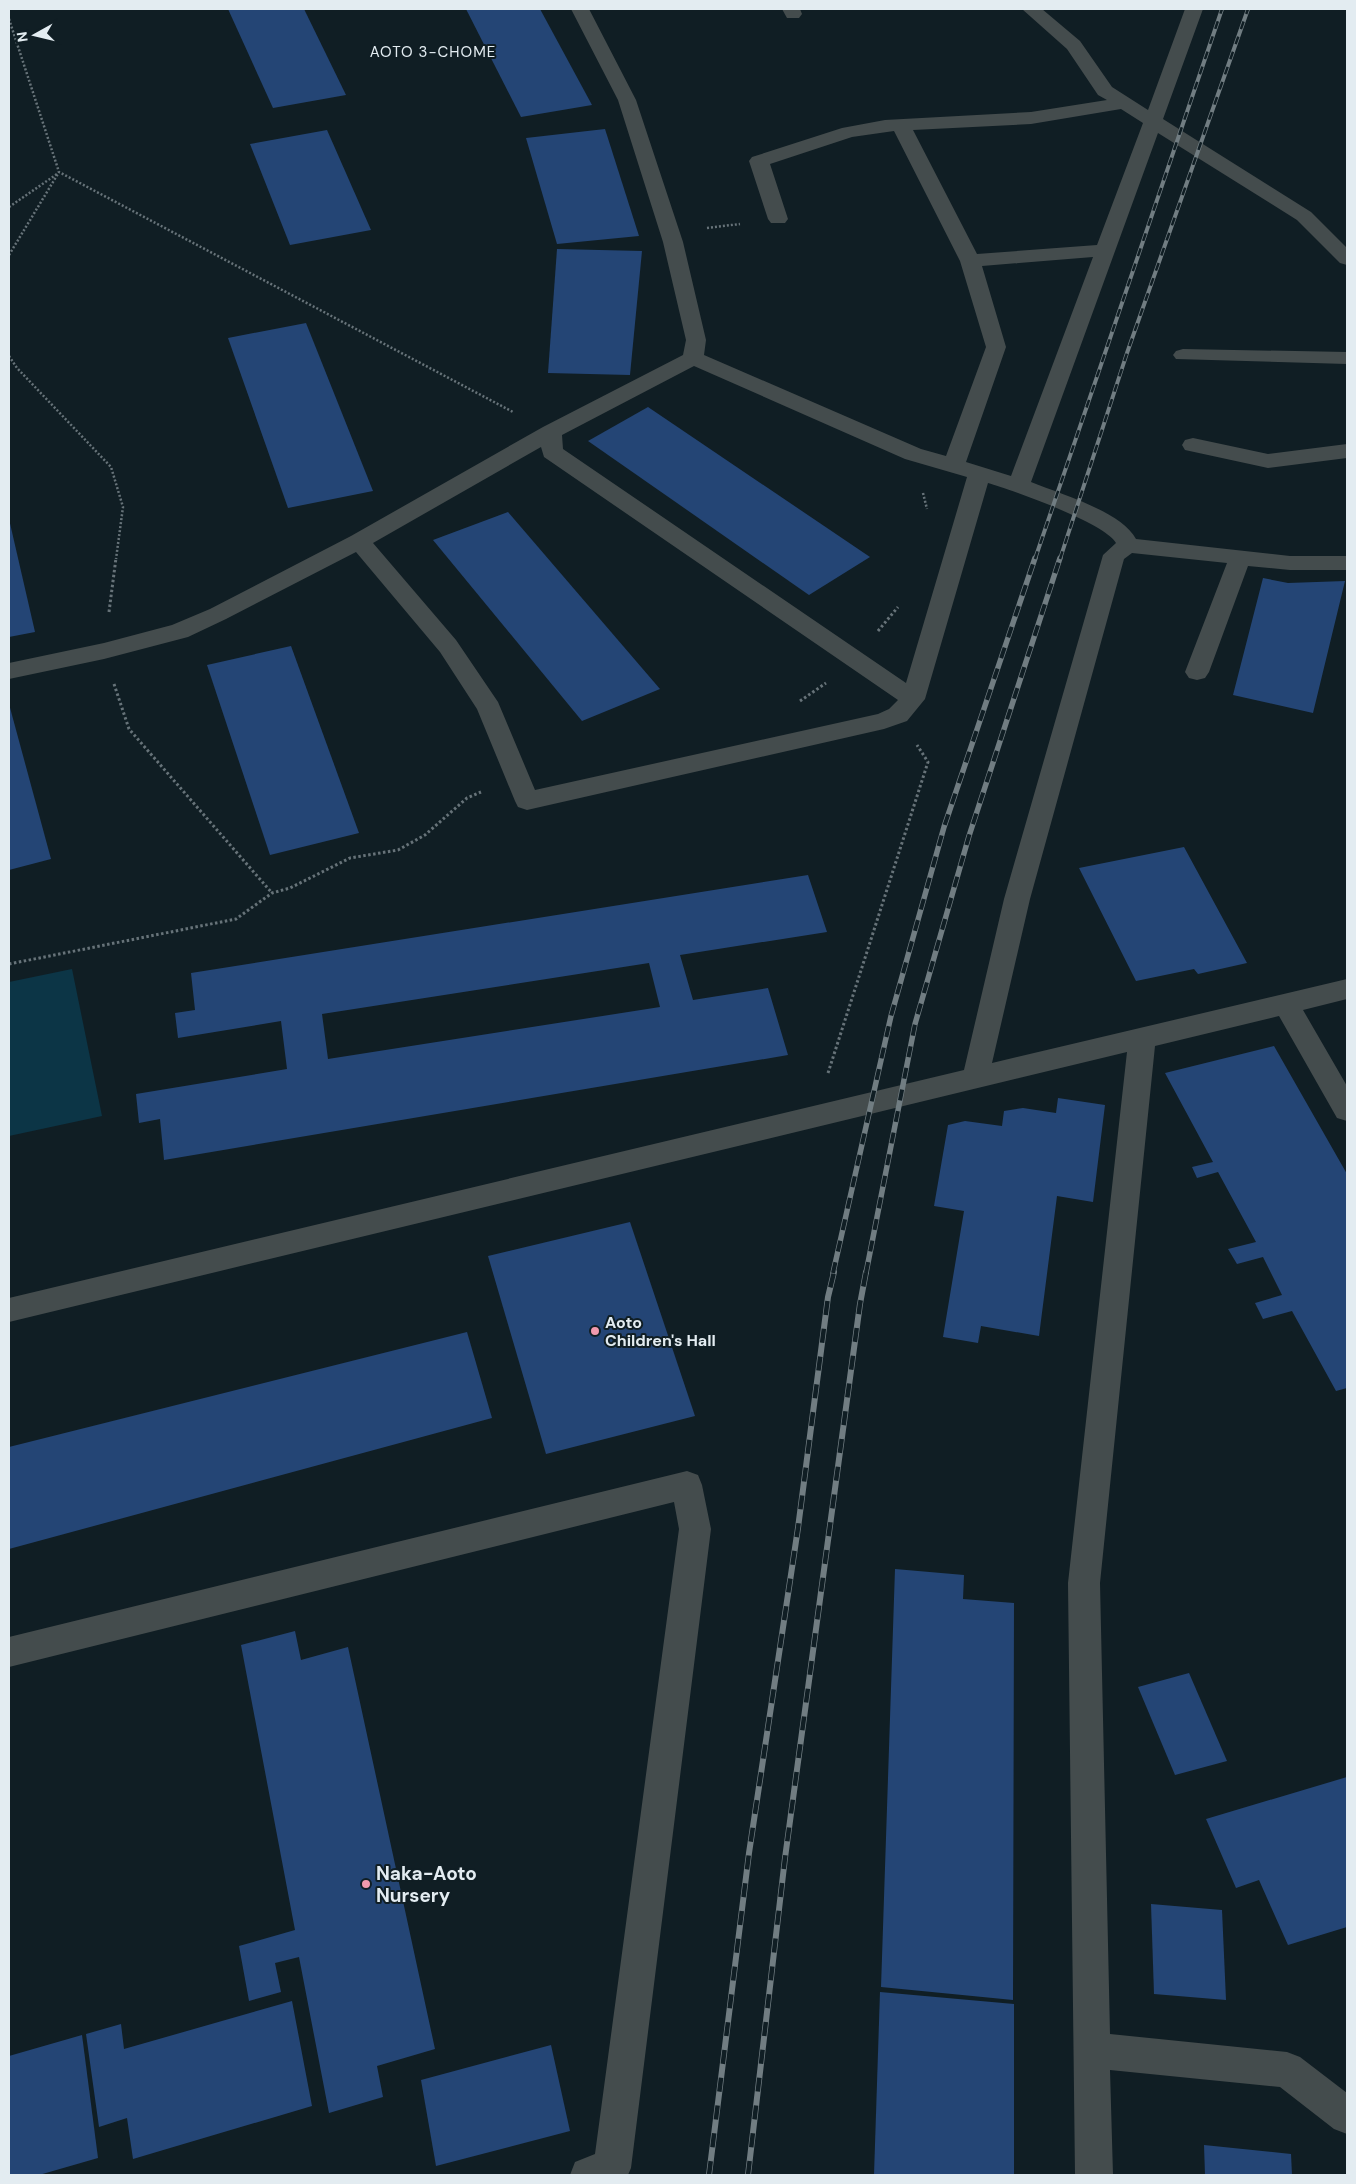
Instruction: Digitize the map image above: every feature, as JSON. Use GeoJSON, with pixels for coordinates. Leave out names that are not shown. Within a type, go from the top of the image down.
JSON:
{"type":"FeatureCollection","features":[{"type":"Feature","properties":{"kind":"street"},"geometry":{"type":"LineString","coordinates":[[580,9],[627,100],[670,233],[696,340],[693,358]]}},
{"type":"Feature","properties":{"kind":"street"},"geometry":{"type":"LineString","coordinates":[[1033,11],[1057,9]]}},
{"type":"Feature","properties":{"kind":"street"},"geometry":{"type":"LineString","coordinates":[[1019,485],[1106,250],[1152,118],[1194,9]]}},
{"type":"Feature","properties":{"kind":"street"},"geometry":{"type":"LineString","coordinates":[[1033,11],[1074,45],[1105,91],[1152,118],[1304,216],[1347,259]]}},
{"type":"Feature","properties":{"kind":"street"},"geometry":{"type":"LineString","coordinates":[[778,219],[759,161],[849,132],[901,126],[1031,118],[1123,103]]}},
{"type":"Feature","properties":{"kind":"street"},"geometry":{"type":"LineString","coordinates":[[901,126],[970,261],[996,347],[954,468]]}},
{"type":"Feature","properties":{"kind":"street"},"geometry":{"type":"LineString","coordinates":[[970,261],[1106,250]]}},
{"type":"Feature","properties":{"kind":"street"},"geometry":{"type":"LineString","coordinates":[[1183,355],[1347,358]]}},
{"type":"Feature","properties":{"kind":"street"},"geometry":{"type":"LineString","coordinates":[[9,671],[104,652],[180,631],[218,614],[359,541],[551,432],[693,358]]}},
{"type":"Feature","properties":{"kind":"street"},"geometry":{"type":"LineString","coordinates":[[693,358],[913,454],[954,468],[1019,485],[1103,521],[1122,534],[1128,545]]}},
{"type":"Feature","properties":{"kind":"street"},"geometry":{"type":"LineString","coordinates":[[551,432],[552,452],[905,707]]}},
{"type":"Feature","properties":{"kind":"street"},"geometry":{"type":"LineString","coordinates":[[1193,445],[1268,461],[1347,450]]}},
{"type":"Feature","properties":{"kind":"street"},"geometry":{"type":"LineString","coordinates":[[359,541],[448,646],[489,708],[527,800],[884,721],[905,707],[979,475]]}},
{"type":"Feature","properties":{"kind":"street"},"geometry":{"type":"LineString","coordinates":[[975,1080],[1016,898],[1114,555],[1128,545],[1290,563],[1347,562]]}},
{"type":"Feature","properties":{"kind":"street"},"geometry":{"type":"LineString","coordinates":[[1196,672],[1240,558]]}},
{"type":"Feature","properties":{"kind":"street"},"geometry":{"type":"LineString","coordinates":[[9,1310],[814,1116],[1142,1040],[1347,989]]}},
{"type":"Feature","properties":{"kind":"street"},"geometry":{"type":"LineString","coordinates":[[1286,1004],[1347,1110]]}},
{"type":"Feature","properties":{"kind":"street"},"geometry":{"type":"LineString","coordinates":[[1094,2175],[1084,1583],[1108,1381],[1142,1040]]}},
{"type":"Feature","properties":{"kind":"street"},"geometry":{"type":"LineString","coordinates":[[9,1652],[687,1485],[695,1530],[612,2168],[588,2175]]}},
{"type":"Feature","properties":{"kind":"street"},"geometry":{"type":"LineString","coordinates":[[1092,2050],[1287,2070],[1347,2116]]}},
{"type":"Feature","properties":{"kind":"path"},"geometry":{"type":"LineString","coordinates":[[9,19],[59,172],[551,432]]}},
{"type":"Feature","properties":{"kind":"path"},"geometry":{"type":"LineString","coordinates":[[9,207],[59,172]]}},
{"type":"Feature","properties":{"kind":"path"},"geometry":{"type":"LineString","coordinates":[[9,255],[59,172]]}},
{"type":"Feature","properties":{"kind":"path"},"geometry":{"type":"LineString","coordinates":[[670,233],[778,219]]}},
{"type":"Feature","properties":{"kind":"path"},"geometry":{"type":"LineString","coordinates":[[814,1116],[928,762],[905,707]]}},
{"type":"Feature","properties":{"kind":"shaded area"},"geometry":{"type":"Polygon","coordinates":[[[72,969],[102,1116],[9,1136],[9,982],[72,969]]]}},
{"type":"Feature","properties":{"kind":"building"},"geometry":{"type":"Polygon","coordinates":[[[228,9],[304,9],[346,95],[273,108],[228,9]]]}},
{"type":"Feature","properties":{"kind":"building"},"geometry":{"type":"Polygon","coordinates":[[[466,9],[540,9],[592,105],[521,117],[466,9]]]}},
{"type":"Feature","properties":{"kind":"building"},"geometry":{"type":"Polygon","coordinates":[[[605,129],[639,236],[557,244],[526,138],[605,129]]]}},
{"type":"Feature","properties":{"kind":"building"},"geometry":{"type":"Polygon","coordinates":[[[327,130],[371,230],[290,245],[250,144],[327,130]]]}},
{"type":"Feature","properties":{"kind":"building"},"geometry":{"type":"Polygon","coordinates":[[[557,249],[642,251],[630,375],[548,373],[557,249]]]}},
{"type":"Feature","properties":{"kind":"building"},"geometry":{"type":"Polygon","coordinates":[[[306,323],[373,491],[288,508],[228,338],[306,323]]]}},
{"type":"Feature","properties":{"kind":"building"},"geometry":{"type":"Polygon","coordinates":[[[648,407],[870,557],[809,595],[588,441],[648,407]]]}},
{"type":"Feature","properties":{"kind":"building"},"geometry":{"type":"Polygon","coordinates":[[[508,512],[660,689],[582,721],[433,540],[508,512]]]}},
{"type":"Feature","properties":{"kind":"building"},"geometry":{"type":"Polygon","coordinates":[[[9,519],[35,632],[9,637],[9,519]]]}},
{"type":"Feature","properties":{"kind":"building"},"geometry":{"type":"Polygon","coordinates":[[[1263,578],[1288,583],[1345,581],[1313,713],[1233,695],[1263,578]]]}},
{"type":"Feature","properties":{"kind":"building"},"geometry":{"type":"Polygon","coordinates":[[[291,646],[359,833],[270,855],[207,665],[291,646]]]}},
{"type":"Feature","properties":{"kind":"building"},"geometry":{"type":"Polygon","coordinates":[[[9,704],[51,859],[9,870],[9,704]]]}},
{"type":"Feature","properties":{"kind":"building"},"geometry":{"type":"Polygon","coordinates":[[[1184,847],[1247,963],[1198,974],[1194,969],[1136,981],[1079,868],[1184,847]]]}},
{"type":"Feature","properties":{"kind":"building"},"geometry":{"type":"Polygon","coordinates":[[[808,875],[827,932],[680,955],[693,1000],[768,988],[788,1055],[164,1160],[160,1119],[139,1123],[136,1094],[287,1069],[281,1021],[178,1038],[175,1013],[195,1010],[191,973],[808,875]],[[649,963],[322,1014],[328,1059],[660,1007],[649,963]]]}},
{"type":"Feature","properties":{"kind":"building"},"geometry":{"type":"Polygon","coordinates":[[[1274,1046],[1347,1174],[1347,1388],[1336,1391],[1292,1311],[1263,1319],[1255,1303],[1282,1295],[1263,1257],[1237,1264],[1228,1249],[1256,1242],[1218,1172],[1197,1178],[1192,1167],[1213,1162],[1165,1073],[1274,1046]]]}},
{"type":"Feature","properties":{"kind":"building"},"geometry":{"type":"Polygon","coordinates":[[[1058,1098],[1105,1105],[1093,1202],[1057,1196],[1039,1336],[981,1326],[978,1343],[943,1337],[964,1211],[934,1206],[948,1125],[965,1121],[1002,1126],[1004,1111],[1023,1108],[1056,1113],[1058,1098]]]}},
{"type":"Feature","properties":{"kind":"building"},"geometry":{"type":"Polygon","coordinates":[[[630,1222],[695,1416],[546,1454],[488,1256],[630,1222]]]}},
{"type":"Feature","properties":{"kind":"building"},"geometry":{"type":"Polygon","coordinates":[[[467,1332],[492,1418],[9,1549],[9,1447],[467,1332]]]}},
{"type":"Feature","properties":{"kind":"building"},"geometry":{"type":"Polygon","coordinates":[[[895,1569],[964,1575],[963,1599],[1014,1603],[1013,2000],[881,1987],[895,1569]]]}},
{"type":"Feature","properties":{"kind":"building"},"geometry":{"type":"Polygon","coordinates":[[[295,1631],[301,1660],[348,1647],[435,2049],[377,2066],[383,2097],[329,2113],[299,1957],[275,1963],[281,1992],[249,2001],[239,1946],[295,1930],[241,1645],[295,1631]]]}},
{"type":"Feature","properties":{"kind":"building"},"geometry":{"type":"Polygon","coordinates":[[[1189,1673],[1227,1761],[1175,1775],[1138,1687],[1189,1673]]]}},
{"type":"Feature","properties":{"kind":"building"},"geometry":{"type":"Polygon","coordinates":[[[1347,1777],[1347,1927],[1288,1945],[1259,1880],[1236,1888],[1206,1819],[1347,1777]]]}},
{"type":"Feature","properties":{"kind":"building"},"geometry":{"type":"Polygon","coordinates":[[[1151,1904],[1222,1910],[1226,2000],[1154,1994],[1151,1904]]]}},
{"type":"Feature","properties":{"kind":"building"},"geometry":{"type":"Polygon","coordinates":[[[880,1992],[1014,2004],[1014,2175],[874,2175],[880,1992]]]}},
{"type":"Feature","properties":{"kind":"building"},"geometry":{"type":"Polygon","coordinates":[[[292,2001],[312,2106],[133,2159],[127,2118],[99,2127],[86,2034],[121,2024],[124,2049],[292,2001]]]}},
{"type":"Feature","properties":{"kind":"building"},"geometry":{"type":"Polygon","coordinates":[[[82,2035],[98,2158],[39,2175],[9,2175],[9,2056],[82,2035]]]}},
{"type":"Feature","properties":{"kind":"building"},"geometry":{"type":"Polygon","coordinates":[[[551,2045],[570,2131],[436,2166],[421,2080],[551,2045]]]}},
{"type":"Feature","properties":{"kind":"building"},"geometry":{"type":"Polygon","coordinates":[[[1204,2145],[1291,2154],[1292,2175],[1205,2175],[1204,2145]]]}},
{"type":"Feature","properties":{"kind":"railway"},"geometry":{"type":"LineString","coordinates":[[1035,559],[1222,9]]}},
{"type":"Feature","properties":{"kind":"railway"},"geometry":{"type":"LineString","coordinates":[[1060,559],[1127,353],[1248,9]]}},
{"type":"Feature","properties":{"kind":"railway"},"geometry":{"type":"LineString","coordinates":[[833,1273],[891,1016],[944,827],[1035,558]]}},
{"type":"Feature","properties":{"kind":"railway"},"geometry":{"type":"LineString","coordinates":[[866,1273],[915,1024],[969,836],[1060,558]]}},
{"type":"Feature","properties":{"kind":"railway"},"geometry":{"type":"LineString","coordinates":[[709,2175],[749,1853],[798,1528],[828,1297],[834,1272]]}},
{"type":"Feature","properties":{"kind":"railway"},"geometry":{"type":"LineString","coordinates":[[748,2175],[785,1858],[860,1304],[866,1272]]}},
{"type":"Feature","properties":{"kind":"place","name":"Aoto Children's Hall"},"geometry":{"type":"Point","coordinates":[595,1331]}},
{"type":"Feature","properties":{"kind":"place","name":"Naka-Aoto Nursery"},"geometry":{"type":"Point","coordinates":[366,1884]}},
{"type":"Feature","properties":{"kind":"district","name":"AOTO 3-CHOME"},"geometry":{"type":"Point","coordinates":[433,52]}}]}
